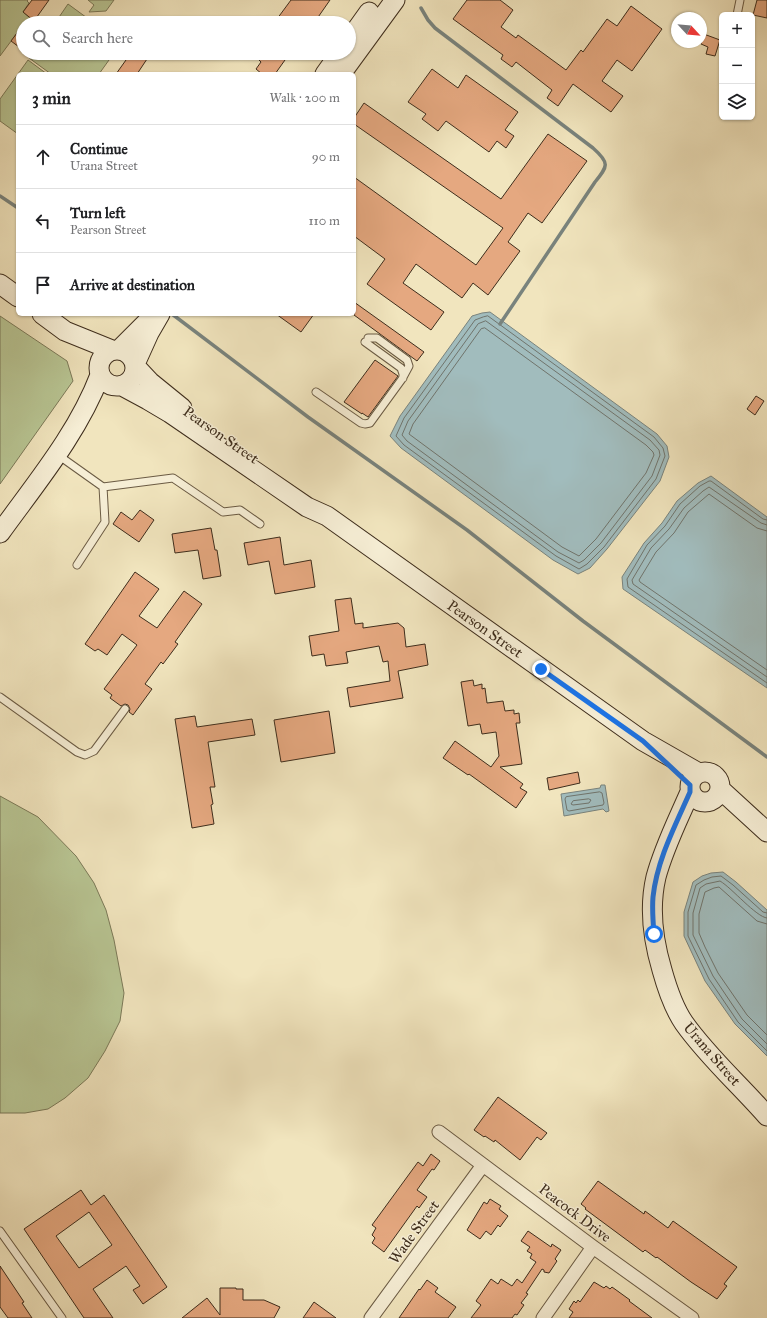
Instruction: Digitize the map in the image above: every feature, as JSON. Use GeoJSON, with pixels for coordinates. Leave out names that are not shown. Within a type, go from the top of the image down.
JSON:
{"type":"FeatureCollection","features":[{"type":"Feature","properties":{"kind":"main road"},"geometry":{"type":"LineString","coordinates":[[356,31],[379,0]]}},
{"type":"Feature","properties":{"kind":"main road"},"geometry":{"type":"LineString","coordinates":[[356,53],[395,0]]}},
{"type":"Feature","properties":{"kind":"main road"},"geometry":{"type":"LineString","coordinates":[[326,72],[335,60]]}},
{"type":"Feature","properties":{"kind":"main road"},"geometry":{"type":"LineString","coordinates":[[342,72],[351,60]]}},
{"type":"Feature","properties":{"kind":"main road"},"geometry":{"type":"LineString","coordinates":[[0,284],[16,296]]}},
{"type":"Feature","properties":{"kind":"main road"},"geometry":{"type":"LineString","coordinates":[[45,316],[66,331],[89,356],[104,381],[109,384],[119,386]]}},
{"type":"Feature","properties":{"kind":"main road"},"geometry":{"type":"LineString","coordinates":[[0,533],[78,422],[94,391],[102,357],[107,353],[116,350],[148,322],[152,316]]}},
{"type":"Feature","properties":{"kind":"main road"},"geometry":{"type":"LineString","coordinates":[[78,422],[102,397],[119,386],[128,383],[132,378],[135,372],[135,365],[149,333],[159,316]]}},
{"type":"Feature","properties":{"kind":"main road"},"geometry":{"type":"LineString","coordinates":[[66,331],[116,350],[125,351],[130,355],[135,365]]}},
{"type":"Feature","properties":{"kind":"main road","name":"Pearson Street"},"geometry":{"type":"LineString","coordinates":[[135,365],[150,382],[164,394],[312,500],[327,516]]}},
{"type":"Feature","properties":{"kind":"main road","name":"Pearson Street"},"geometry":{"type":"LineString","coordinates":[[119,386],[170,413],[308,507],[327,516],[643,741],[702,791],[764,829]]}},
{"type":"Feature","properties":{"kind":"main road","name":"Urana Street"},"geometry":{"type":"LineString","coordinates":[[702,791],[667,845],[656,878],[653,898],[653,916],[657,953],[670,997],[683,1021],[698,1042],[767,1116]]}},
{"type":"Feature","properties":{"kind":"street","name":"Peacock Drive"},"geometry":{"type":"LineString","coordinates":[[439,1132],[593,1247],[692,1318]]}},
{"type":"Feature","properties":{"kind":"street","name":"Wade Street"},"geometry":{"type":"LineString","coordinates":[[372,1318],[483,1165]]}},
{"type":"Feature","properties":{"kind":"street"},"geometry":{"type":"LineString","coordinates":[[543,1318],[593,1247]]}},
{"type":"Feature","properties":{"kind":"lane"},"geometry":{"type":"LineString","coordinates":[[738,12],[740,0]]}},
{"type":"Feature","properties":{"kind":"lane"},"geometry":{"type":"LineString","coordinates":[[316,392],[362,423],[370,423],[403,378],[409,366],[407,360],[377,338],[366,340],[402,368],[403,378]]}},
{"type":"Feature","properties":{"kind":"lane"},"geometry":{"type":"LineString","coordinates":[[56,454],[103,487],[173,478],[223,512],[240,510],[260,524]]}},
{"type":"Feature","properties":{"kind":"lane"},"geometry":{"type":"LineString","coordinates":[[77,564],[106,522],[103,487]]}},
{"type":"Feature","properties":{"kind":"lane"},"geometry":{"type":"LineString","coordinates":[[0,697],[77,752],[85,755],[94,751],[125,709]]}},
{"type":"Feature","properties":{"kind":"lane"},"geometry":{"type":"LineString","coordinates":[[0,1231],[62,1318]]}},
{"type":"Feature","properties":{"kind":"green space"},"geometry":{"type":"Polygon","coordinates":[[[0,0],[28,0],[27,1],[29,3],[23,12],[28,16],[16,16],[16,34],[0,56],[0,0]]]}},
{"type":"Feature","properties":{"kind":"green space"},"geometry":{"type":"Polygon","coordinates":[[[88,0],[114,0],[106,11],[89,12],[94,5],[88,0]]]}},
{"type":"Feature","properties":{"kind":"green space"},"geometry":{"type":"Polygon","coordinates":[[[68,4],[84,16],[60,16],[68,4]]]}},
{"type":"Feature","properties":{"kind":"green space"},"geometry":{"type":"Polygon","coordinates":[[[28,60],[44,72],[19,72],[28,60]]]}},
{"type":"Feature","properties":{"kind":"green space"},"geometry":{"type":"Polygon","coordinates":[[[32,60],[109,60],[100,72],[48,72],[32,60]]]}},
{"type":"Feature","properties":{"kind":"green space"},"geometry":{"type":"Polygon","coordinates":[[[16,77],[16,133],[0,121],[0,99],[16,77]]]}},
{"type":"Feature","properties":{"kind":"green space"},"geometry":{"type":"Polygon","coordinates":[[[0,316],[67,361],[73,381],[0,484],[0,316]]]}},
{"type":"Feature","properties":{"kind":"green space"},"geometry":{"type":"Polygon","coordinates":[[[0,796],[38,817],[76,856],[94,883],[106,910],[114,940],[124,993],[120,1021],[105,1051],[88,1078],[65,1098],[48,1109],[25,1113],[0,1113],[0,796]]]}},
{"type":"Feature","properties":{"kind":"water"},"geometry":{"type":"Polygon","coordinates":[[[490,312],[657,434],[667,446],[669,457],[660,481],[607,549],[590,568],[578,574],[553,560],[401,448],[390,436],[400,416],[472,316],[490,312]]]}},
{"type":"Feature","properties":{"kind":"water"},"geometry":{"type":"Polygon","coordinates":[[[711,476],[767,517],[767,688],[623,589],[622,577],[644,543],[662,523],[677,501],[698,483],[711,476]]]}},
{"type":"Feature","properties":{"kind":"water"},"geometry":{"type":"Polygon","coordinates":[[[601,785],[605,785],[609,811],[606,812],[603,809],[564,816],[561,794],[600,788],[601,785]]]}},
{"type":"Feature","properties":{"kind":"water"},"geometry":{"type":"Polygon","coordinates":[[[723,872],[767,910],[767,1056],[735,1024],[705,981],[684,936],[684,912],[693,882],[702,876],[711,873],[723,872]]]}},
{"type":"Feature","properties":{"kind":"building"},"geometry":{"type":"Polygon","coordinates":[[[32,0],[49,0],[38,16],[28,16],[23,12],[32,0]]]}},
{"type":"Feature","properties":{"kind":"building"},"geometry":{"type":"Polygon","coordinates":[[[291,0],[330,0],[319,16],[279,16],[291,0]]]}},
{"type":"Feature","properties":{"kind":"building"},"geometry":{"type":"Polygon","coordinates":[[[467,0],[500,0],[513,10],[501,27],[516,38],[518,35],[566,70],[581,50],[583,52],[607,19],[617,26],[631,6],[662,29],[632,71],[617,60],[602,81],[623,96],[611,112],[573,84],[558,106],[547,98],[552,90],[516,62],[512,67],[501,59],[503,55],[453,19],[467,0]]]}},
{"type":"Feature","properties":{"kind":"building"},"geometry":{"type":"Polygon","coordinates":[[[757,0],[767,0],[767,18],[755,15],[754,12],[757,0]]]}},
{"type":"Feature","properties":{"kind":"building"},"geometry":{"type":"Polygon","coordinates":[[[16,34],[16,45],[11,41],[16,34]]]}},
{"type":"Feature","properties":{"kind":"building"},"geometry":{"type":"Polygon","coordinates":[[[707,35],[719,40],[715,56],[706,54],[708,47],[707,35]]]}},
{"type":"Feature","properties":{"kind":"building"},"geometry":{"type":"Polygon","coordinates":[[[126,60],[146,60],[138,72],[117,72],[126,60]]]}},
{"type":"Feature","properties":{"kind":"building"},"geometry":{"type":"Polygon","coordinates":[[[259,60],[285,60],[276,72],[260,72],[256,69],[261,62],[259,60]]]}},
{"type":"Feature","properties":{"kind":"building"},"geometry":{"type":"Polygon","coordinates":[[[432,69],[458,88],[466,75],[518,112],[505,130],[514,136],[506,148],[497,141],[489,152],[446,121],[438,131],[422,119],[426,114],[408,102],[432,69]]]}},
{"type":"Feature","properties":{"kind":"building"},"geometry":{"type":"Polygon","coordinates":[[[364,103],[501,199],[548,134],[587,161],[542,223],[528,213],[508,242],[520,251],[488,295],[473,283],[462,298],[416,264],[403,283],[444,312],[431,330],[367,284],[385,259],[356,237],[356,178],[476,265],[503,228],[356,125],[356,115],[364,103]]]}},
{"type":"Feature","properties":{"kind":"building"},"geometry":{"type":"Polygon","coordinates":[[[356,303],[424,352],[417,361],[355,316],[356,303]]]}},
{"type":"Feature","properties":{"kind":"building"},"geometry":{"type":"Polygon","coordinates":[[[279,316],[313,316],[301,332],[279,316]]]}},
{"type":"Feature","properties":{"kind":"building"},"geometry":{"type":"Polygon","coordinates":[[[375,360],[398,376],[368,417],[344,402],[375,360]]]}},
{"type":"Feature","properties":{"kind":"building"},"geometry":{"type":"Polygon","coordinates":[[[756,396],[764,401],[755,415],[747,409],[756,396]]]}},
{"type":"Feature","properties":{"kind":"building"},"geometry":{"type":"Polygon","coordinates":[[[140,510],[154,520],[139,542],[113,524],[121,512],[132,520],[140,510]]]}},
{"type":"Feature","properties":{"kind":"building"},"geometry":{"type":"Polygon","coordinates":[[[211,528],[215,550],[217,550],[221,576],[203,579],[198,550],[175,553],[172,534],[211,528]]]}},
{"type":"Feature","properties":{"kind":"building"},"geometry":{"type":"Polygon","coordinates":[[[280,537],[284,565],[311,560],[315,587],[275,594],[269,561],[248,565],[244,543],[280,537]]]}},
{"type":"Feature","properties":{"kind":"building"},"geometry":{"type":"Polygon","coordinates":[[[135,572],[159,589],[139,616],[157,628],[184,591],[202,604],[175,642],[178,644],[163,664],[161,662],[145,684],[152,689],[133,715],[129,712],[130,709],[128,705],[125,704],[121,706],[110,698],[112,695],[104,689],[137,645],[122,634],[107,655],[98,649],[95,651],[85,644],[135,572]]]}},
{"type":"Feature","properties":{"kind":"building"},"geometry":{"type":"Polygon","coordinates":[[[351,598],[355,624],[363,623],[363,628],[398,623],[404,628],[406,647],[425,644],[428,665],[398,671],[403,698],[350,707],[347,688],[390,681],[388,661],[383,662],[379,646],[346,652],[348,663],[326,666],[324,654],[312,656],[309,636],[339,631],[335,600],[351,598]]]}},
{"type":"Feature","properties":{"kind":"building"},"geometry":{"type":"Polygon","coordinates":[[[473,680],[474,686],[482,684],[482,689],[485,688],[487,703],[503,701],[505,711],[514,710],[514,714],[519,713],[520,723],[516,723],[522,764],[500,767],[523,784],[520,788],[527,792],[516,808],[469,774],[468,775],[443,758],[455,741],[491,767],[499,756],[496,732],[482,734],[480,724],[468,726],[461,682],[473,680]]]}},
{"type":"Feature","properties":{"kind":"building"},"geometry":{"type":"Polygon","coordinates":[[[329,711],[335,753],[281,762],[274,720],[329,711]]]}},
{"type":"Feature","properties":{"kind":"building"},"geometry":{"type":"Polygon","coordinates":[[[195,716],[197,727],[252,719],[255,735],[208,742],[215,787],[210,787],[214,824],[192,828],[175,719],[195,716]]]}},
{"type":"Feature","properties":{"kind":"building"},"geometry":{"type":"Polygon","coordinates":[[[578,772],[580,783],[549,790],[547,778],[578,772]]]}},
{"type":"Feature","properties":{"kind":"building"},"geometry":{"type":"Polygon","coordinates":[[[498,1097],[547,1133],[541,1140],[537,1137],[520,1160],[495,1140],[494,1142],[474,1130],[498,1097]]]}},
{"type":"Feature","properties":{"kind":"building"},"geometry":{"type":"Polygon","coordinates":[[[431,1154],[440,1161],[434,1170],[432,1169],[417,1190],[427,1197],[419,1208],[417,1206],[384,1252],[372,1243],[375,1238],[372,1235],[376,1228],[372,1225],[418,1162],[423,1166],[431,1154]]]}},
{"type":"Feature","properties":{"kind":"building"},"geometry":{"type":"Polygon","coordinates":[[[598,1181],[644,1214],[645,1211],[668,1228],[673,1221],[737,1267],[724,1284],[727,1286],[717,1299],[657,1257],[656,1258],[645,1250],[643,1252],[585,1209],[586,1208],[581,1204],[598,1181]]]}},
{"type":"Feature","properties":{"kind":"building"},"geometry":{"type":"Polygon","coordinates":[[[81,1190],[91,1205],[104,1195],[167,1287],[143,1304],[133,1290],[140,1286],[126,1266],[93,1289],[113,1318],[84,1318],[24,1229],[81,1190]],[[89,1212],[56,1236],[79,1268],[112,1245],[89,1212]]]}},
{"type":"Feature","properties":{"kind":"building"},"geometry":{"type":"Polygon","coordinates":[[[490,1199],[501,1206],[499,1209],[508,1216],[500,1227],[498,1225],[491,1235],[486,1231],[480,1239],[467,1230],[484,1202],[487,1204],[490,1199]]]}},
{"type":"Feature","properties":{"kind":"building"},"geometry":{"type":"Polygon","coordinates":[[[528,1231],[551,1247],[552,1244],[561,1250],[555,1259],[557,1261],[549,1273],[544,1272],[542,1269],[526,1293],[528,1294],[521,1303],[524,1305],[517,1315],[515,1314],[512,1318],[471,1318],[481,1305],[476,1301],[491,1279],[498,1284],[501,1279],[512,1286],[517,1279],[522,1283],[536,1262],[530,1258],[532,1254],[527,1251],[530,1247],[521,1241],[528,1231]]]}},
{"type":"Feature","properties":{"kind":"building"},"geometry":{"type":"Polygon","coordinates":[[[0,1266],[24,1302],[22,1303],[32,1318],[8,1318],[0,1307],[0,1266]]]}},
{"type":"Feature","properties":{"kind":"building"},"geometry":{"type":"Polygon","coordinates":[[[427,1280],[438,1288],[435,1292],[456,1307],[448,1318],[399,1318],[419,1289],[420,1290],[427,1280]]]}},
{"type":"Feature","properties":{"kind":"building"},"geometry":{"type":"Polygon","coordinates":[[[594,1282],[604,1288],[606,1286],[610,1289],[612,1287],[652,1318],[569,1318],[573,1312],[569,1309],[574,1301],[576,1303],[578,1300],[580,1302],[594,1282]]]}},
{"type":"Feature","properties":{"kind":"building"},"geometry":{"type":"Polygon","coordinates":[[[220,1288],[243,1289],[243,1300],[264,1300],[280,1307],[274,1318],[182,1318],[207,1298],[220,1315],[220,1288]]]}},
{"type":"Feature","properties":{"kind":"building"},"geometry":{"type":"Polygon","coordinates":[[[314,1302],[336,1318],[303,1318],[314,1302]]]}},
{"type":"Feature","properties":{"kind":"waterway"},"geometry":{"type":"LineString","coordinates":[[421,8],[435,28],[593,148],[605,161],[605,168],[603,172],[500,324]]}},
{"type":"Feature","properties":{"kind":"waterway"},"geometry":{"type":"LineString","coordinates":[[0,196],[16,207]]}},
{"type":"Feature","properties":{"kind":"waterway"},"geometry":{"type":"LineString","coordinates":[[175,316],[308,417],[467,530],[583,621],[767,757]]}},
{"type":"Feature","properties":{"kind":"route"},"geometry":{"type":"LineString","coordinates":[[541,669],[643,741],[690,785],[690,792],[667,845],[656,878],[653,898],[654,934]]}}]}
